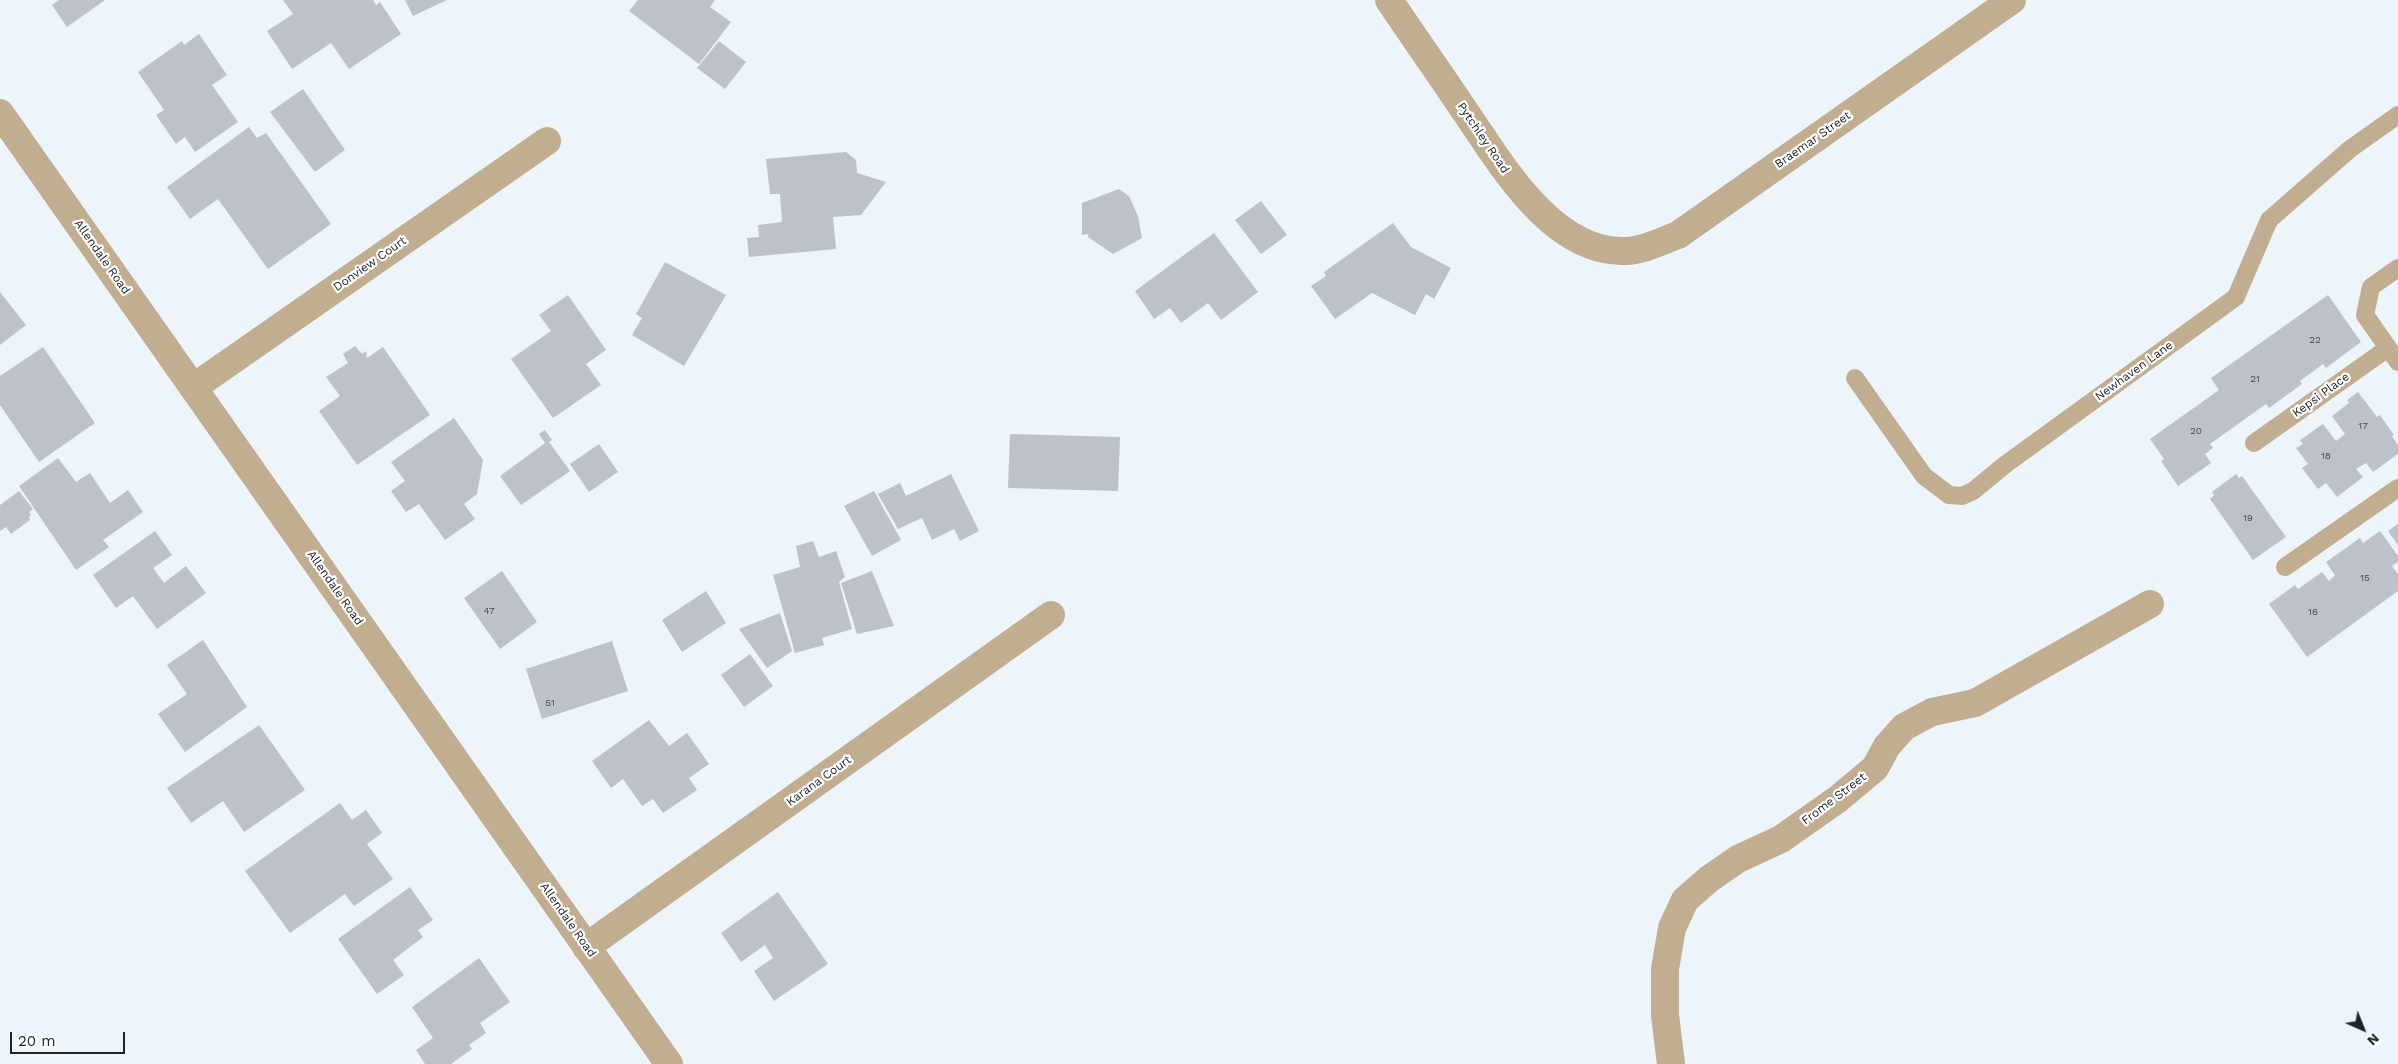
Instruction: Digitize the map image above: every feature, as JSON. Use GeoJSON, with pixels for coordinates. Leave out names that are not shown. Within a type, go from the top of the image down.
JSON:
{"type":"FeatureCollection","features":[{"type":"Feature","properties":{"kind":"street","name":"Pytchley Road"},"geometry":{"type":"LineString","coordinates":[[1389,0],[1516,186],[1545,216],[1571,236],[1603,248]]}},
{"type":"Feature","properties":{"kind":"street","name":"Braemar Street"},"geometry":{"type":"LineString","coordinates":[[1603,248],[1627,251],[1652,245],[1678,235],[2012,0]]}},
{"type":"Feature","properties":{"kind":"street","name":"Allendale Road"},"geometry":{"type":"LineString","coordinates":[[0,113],[670,1064]]}},
{"type":"Feature","properties":{"kind":"street","name":"Donview Court"},"geometry":{"type":"LineString","coordinates":[[194,387],[547,141]]}},
{"type":"Feature","properties":{"kind":"street","name":"Frome Street"},"geometry":{"type":"LineString","coordinates":[[1671,1064],[1665,1015],[1665,969],[1672,928],[1685,900],[1709,879],[1738,859],[1781,839],[1838,799],[1876,768],[1887,746],[1904,727],[1932,712],[1975,703],[2150,604]]}},
{"type":"Feature","properties":{"kind":"street","name":"Karana Court"},"geometry":{"type":"LineString","coordinates":[[586,947],[1052,615]]}},
{"type":"Feature","properties":{"kind":"lane","name":"Newhaven Lane"},"geometry":{"type":"LineString","coordinates":[[1855,378],[1924,476],[1949,495],[1962,496],[1973,490],[2236,297],[2269,220],[2350,149],[2398,116]]}},
{"type":"Feature","properties":{"kind":"lane"},"geometry":{"type":"LineString","coordinates":[[2398,268],[2371,287],[2365,315],[2398,362]]}},
{"type":"Feature","properties":{"kind":"lane","name":"Kepsi Place"},"geometry":{"type":"LineString","coordinates":[[2254,443],[2388,348]]}},
{"type":"Feature","properties":{"kind":"lane"},"geometry":{"type":"LineString","coordinates":[[2285,567],[2398,488]]}},
{"type":"Feature","properties":{"kind":"building"},"geometry":{"type":"Polygon","coordinates":[[[59,0],[105,0],[67,27],[52,5],[59,0]]]}},
{"type":"Feature","properties":{"kind":"building"},"geometry":{"type":"Polygon","coordinates":[[[283,0],[373,0],[376,5],[380,2],[401,34],[349,69],[331,43],[292,69],[267,31],[293,14],[283,0]]]}},
{"type":"Feature","properties":{"kind":"building"},"geometry":{"type":"Polygon","coordinates":[[[405,0],[447,0],[413,16],[405,0]]]}},
{"type":"Feature","properties":{"kind":"building"},"geometry":{"type":"Polygon","coordinates":[[[638,0],[715,0],[710,7],[731,22],[699,64],[629,11],[638,0]]]}},
{"type":"Feature","properties":{"kind":"building"},"geometry":{"type":"Polygon","coordinates":[[[199,34],[227,75],[212,85],[238,122],[195,152],[185,137],[176,144],[156,115],[164,110],[138,72],[182,41],[184,45],[199,34]]]}},
{"type":"Feature","properties":{"kind":"building"},"geometry":{"type":"Polygon","coordinates":[[[719,41],[746,62],[725,89],[697,68],[719,41]]]}},
{"type":"Feature","properties":{"kind":"building"},"geometry":{"type":"Polygon","coordinates":[[[303,89],[345,150],[315,172],[270,112],[303,89]]]}},
{"type":"Feature","properties":{"kind":"building"},"geometry":{"type":"Polygon","coordinates":[[[249,127],[257,138],[266,133],[331,224],[268,269],[218,199],[190,219],[167,187],[249,127]]]}},
{"type":"Feature","properties":{"kind":"building"},"geometry":{"type":"Polygon","coordinates":[[[846,152],[856,160],[857,173],[886,182],[861,215],[833,217],[836,249],[749,257],[747,238],[759,237],[758,225],[782,222],[780,194],[770,194],[766,159],[846,152]]]}},
{"type":"Feature","properties":{"kind":"building"},"geometry":{"type":"Polygon","coordinates":[[[1119,189],[1129,196],[1138,216],[1142,238],[1113,254],[1088,237],[1088,234],[1082,235],[1082,203],[1119,189]]]}},
{"type":"Feature","properties":{"kind":"building"},"geometry":{"type":"Polygon","coordinates":[[[1261,201],[1287,235],[1261,254],[1235,220],[1261,201]]]}},
{"type":"Feature","properties":{"kind":"building"},"geometry":{"type":"Polygon","coordinates":[[[1393,223],[1411,247],[1451,268],[1434,299],[1426,294],[1415,315],[1372,293],[1335,319],[1311,286],[1326,276],[1324,272],[1393,223]]]}},
{"type":"Feature","properties":{"kind":"building"},"geometry":{"type":"Polygon","coordinates":[[[1214,233],[1258,292],[1221,320],[1208,303],[1181,323],[1170,308],[1154,319],[1135,291],[1214,233]]]}},
{"type":"Feature","properties":{"kind":"building"},"geometry":{"type":"Polygon","coordinates":[[[665,262],[726,295],[684,366],[632,335],[642,318],[636,314],[665,262]]]}},
{"type":"Feature","properties":{"kind":"building"},"geometry":{"type":"Polygon","coordinates":[[[0,292],[26,325],[0,345],[0,292]]]}},
{"type":"Feature","properties":{"kind":"building"},"geometry":{"type":"Polygon","coordinates":[[[568,295],[606,350],[586,364],[601,385],[553,418],[511,359],[551,331],[539,315],[568,295]]]}},
{"type":"Feature","properties":{"kind":"building"},"geometry":{"type":"Polygon","coordinates":[[[2328,295],[2361,342],[2326,368],[2323,364],[2300,381],[2302,384],[2269,408],[2266,404],[2210,444],[2213,448],[2205,454],[2211,463],[2178,486],[2161,461],[2164,459],[2150,439],[2219,390],[2211,378],[2328,295]]]}},
{"type":"Feature","properties":{"kind":"building"},"geometry":{"type":"Polygon","coordinates":[[[355,346],[362,354],[366,351],[367,358],[383,347],[430,415],[357,465],[319,411],[340,396],[326,377],[348,363],[343,354],[355,346]]]}},
{"type":"Feature","properties":{"kind":"building"},"geometry":{"type":"Polygon","coordinates":[[[43,347],[95,423],[39,462],[0,405],[0,376],[43,347]]]}},
{"type":"Feature","properties":{"kind":"building"},"geometry":{"type":"Polygon","coordinates":[[[2358,392],[2377,417],[2380,415],[2394,435],[2392,436],[2398,445],[2398,454],[2373,472],[2366,463],[2356,469],[2363,477],[2337,497],[2326,483],[2318,489],[2302,468],[2308,464],[2296,448],[2303,444],[2300,440],[2323,424],[2336,441],[2345,434],[2332,416],[2349,403],[2347,400],[2358,392]]]}},
{"type":"Feature","properties":{"kind":"building"},"geometry":{"type":"Polygon","coordinates":[[[454,418],[483,460],[477,494],[464,504],[475,519],[445,540],[419,504],[406,512],[391,491],[405,481],[391,462],[454,418]]]}},
{"type":"Feature","properties":{"kind":"building"},"geometry":{"type":"Polygon","coordinates":[[[545,430],[552,440],[549,442],[570,471],[521,505],[500,476],[545,443],[539,434],[545,430]]]}},
{"type":"Feature","properties":{"kind":"building"},"geometry":{"type":"Polygon","coordinates":[[[1010,434],[1120,437],[1118,491],[1008,488],[1010,434]]]}},
{"type":"Feature","properties":{"kind":"building"},"geometry":{"type":"Polygon","coordinates":[[[599,444],[618,472],[589,492],[570,464],[599,444]]]}},
{"type":"Feature","properties":{"kind":"building"},"geometry":{"type":"Polygon","coordinates":[[[58,458],[76,482],[90,473],[110,503],[128,490],[143,512],[103,540],[109,547],[76,570],[19,486],[58,458]]]}},
{"type":"Feature","properties":{"kind":"building"},"geometry":{"type":"Polygon","coordinates":[[[951,474],[979,531],[960,541],[954,529],[932,540],[922,518],[898,529],[878,494],[900,483],[906,496],[951,474]]]}},
{"type":"Feature","properties":{"kind":"building"},"geometry":{"type":"Polygon","coordinates":[[[2236,474],[2239,478],[2242,476],[2286,537],[2253,560],[2210,499],[2214,495],[2212,492],[2236,474]]]}},
{"type":"Feature","properties":{"kind":"building"},"geometry":{"type":"Polygon","coordinates":[[[19,491],[33,509],[29,512],[31,515],[29,517],[30,520],[11,534],[6,527],[0,531],[0,505],[19,491]]]}},
{"type":"Feature","properties":{"kind":"building"},"geometry":{"type":"Polygon","coordinates":[[[874,491],[901,540],[872,556],[844,506],[874,491]]]}},
{"type":"Feature","properties":{"kind":"building"},"geometry":{"type":"Polygon","coordinates":[[[2398,524],[2398,545],[2388,531],[2398,524]]]}},
{"type":"Feature","properties":{"kind":"building"},"geometry":{"type":"Polygon","coordinates":[[[155,531],[172,555],[153,568],[164,583],[186,566],[206,593],[157,629],[133,596],[116,608],[93,575],[155,531]]]}},
{"type":"Feature","properties":{"kind":"building"},"geometry":{"type":"Polygon","coordinates":[[[2380,531],[2398,556],[2398,562],[2392,566],[2398,574],[2398,591],[2307,657],[2269,604],[2295,585],[2298,589],[2322,572],[2329,581],[2335,575],[2326,562],[2360,538],[2363,543],[2380,531]]]}},
{"type":"Feature","properties":{"kind":"building"},"geometry":{"type":"Polygon","coordinates":[[[813,541],[819,557],[836,551],[845,577],[839,582],[852,629],[822,638],[824,645],[795,653],[773,575],[800,567],[796,546],[813,541]]]}},
{"type":"Feature","properties":{"kind":"building"},"geometry":{"type":"Polygon","coordinates":[[[502,571],[537,622],[500,649],[464,598],[502,571]]]}},
{"type":"Feature","properties":{"kind":"building"},"geometry":{"type":"Polygon","coordinates":[[[872,571],[894,626],[857,634],[841,583],[872,571]]]}},
{"type":"Feature","properties":{"kind":"building"},"geometry":{"type":"Polygon","coordinates":[[[706,591],[726,623],[682,652],[662,620],[706,591]]]}},
{"type":"Feature","properties":{"kind":"building"},"geometry":{"type":"Polygon","coordinates":[[[780,613],[792,651],[767,668],[739,629],[780,613]]]}},
{"type":"Feature","properties":{"kind":"building"},"geometry":{"type":"Polygon","coordinates":[[[203,640],[247,707],[185,752],[158,714],[187,694],[167,665],[203,640]]]}},
{"type":"Feature","properties":{"kind":"building"},"geometry":{"type":"Polygon","coordinates":[[[612,641],[628,691],[542,719],[526,669],[612,641]]]}},
{"type":"Feature","properties":{"kind":"building"},"geometry":{"type":"Polygon","coordinates":[[[750,654],[773,686],[744,707],[721,675],[750,654]]]}},
{"type":"Feature","properties":{"kind":"building"},"geometry":{"type":"Polygon","coordinates":[[[649,720],[669,746],[687,733],[709,764],[689,778],[697,790],[663,813],[653,799],[642,806],[623,779],[611,788],[592,761],[649,720]]]}},
{"type":"Feature","properties":{"kind":"building"},"geometry":{"type":"Polygon","coordinates":[[[259,725],[305,790],[244,832],[223,801],[191,823],[167,788],[259,725]]]}},
{"type":"Feature","properties":{"kind":"building"},"geometry":{"type":"Polygon","coordinates":[[[340,803],[352,820],[366,810],[382,833],[367,844],[393,879],[354,906],[345,894],[290,933],[245,871],[340,803]]]}},
{"type":"Feature","properties":{"kind":"building"},"geometry":{"type":"Polygon","coordinates":[[[410,887],[433,920],[418,930],[423,937],[393,960],[404,975],[377,994],[338,939],[410,887]]]}},
{"type":"Feature","properties":{"kind":"building"},"geometry":{"type":"Polygon","coordinates":[[[778,892],[828,964],[774,1001],[754,971],[773,958],[765,945],[741,962],[721,933],[778,892]]]}},
{"type":"Feature","properties":{"kind":"building"},"geometry":{"type":"Polygon","coordinates":[[[479,958],[510,1002],[480,1023],[486,1033],[469,1045],[472,1049],[451,1064],[425,1064],[416,1050],[433,1038],[412,1007],[479,958]]]}}]}
